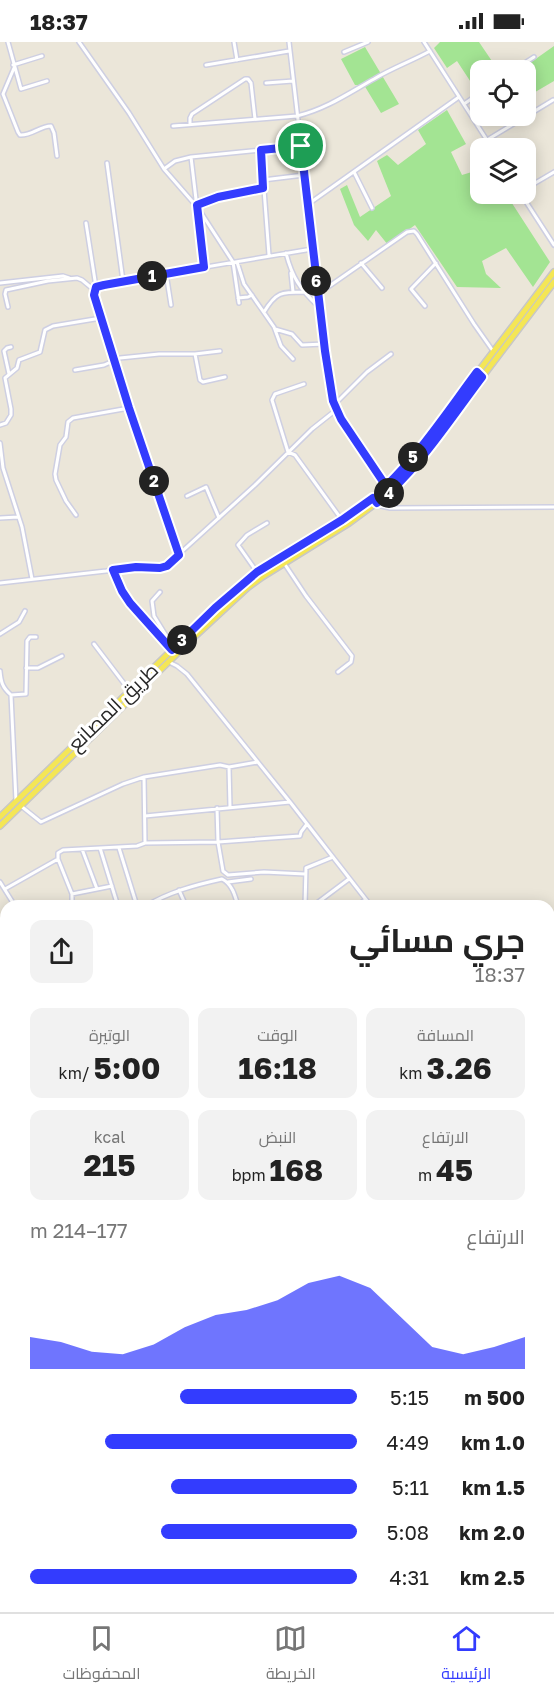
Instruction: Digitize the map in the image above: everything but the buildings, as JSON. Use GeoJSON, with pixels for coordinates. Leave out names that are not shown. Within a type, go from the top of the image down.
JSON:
{"type":"FeatureCollection","features":[{"type":"Feature","properties":{"kind":"main road","name":"طريق المصانع"},"geometry":{"type":"LineString","coordinates":[[0,817],[19,804],[248,588],[282,560],[342,520],[387,495],[416,464],[480,374],[493,351],[554,272]]}},
{"type":"Feature","properties":{"kind":"main road","name":"طريق المصانع"},"geometry":{"type":"LineString","coordinates":[[0,826],[129,690],[215,608],[257,572],[350,523],[375,500],[421,447],[554,282]]}},
{"type":"Feature","properties":{"kind":"street"},"geometry":{"type":"LineString","coordinates":[[8,42],[22,89],[47,81]]}},
{"type":"Feature","properties":{"kind":"street"},"geometry":{"type":"LineString","coordinates":[[79,42],[129,113],[164,169],[197,207],[235,262],[244,284],[275,329],[280,343],[293,359]]}},
{"type":"Feature","properties":{"kind":"street"},"geometry":{"type":"LineString","coordinates":[[234,42],[237,60]]}},
{"type":"Feature","properties":{"kind":"street"},"geometry":{"type":"LineString","coordinates":[[289,42],[312,249],[334,405],[386,486]]}},
{"type":"Feature","properties":{"kind":"street"},"geometry":{"type":"LineString","coordinates":[[352,42],[354,47]]}},
{"type":"Feature","properties":{"kind":"street"},"geometry":{"type":"LineString","coordinates":[[344,52],[368,42]]}},
{"type":"Feature","properties":{"kind":"street"},"geometry":{"type":"LineString","coordinates":[[426,43],[486,138]]}},
{"type":"Feature","properties":{"kind":"street"},"geometry":{"type":"LineString","coordinates":[[206,65],[290,51]]}},
{"type":"Feature","properties":{"kind":"street"},"geometry":{"type":"LineString","coordinates":[[173,126],[297,116],[323,108],[430,51]]}},
{"type":"Feature","properties":{"kind":"street"},"geometry":{"type":"LineString","coordinates":[[42,56],[14,67],[2,95],[20,135],[51,126],[57,156]]}},
{"type":"Feature","properties":{"kind":"street"},"geometry":{"type":"LineString","coordinates":[[529,60],[534,57]]}},
{"type":"Feature","properties":{"kind":"street"},"geometry":{"type":"LineString","coordinates":[[190,124],[192,114],[245,79],[251,83],[255,119]]}},
{"type":"Feature","properties":{"kind":"street"},"geometry":{"type":"LineString","coordinates":[[266,83],[293,81]]}},
{"type":"Feature","properties":{"kind":"street"},"geometry":{"type":"LineString","coordinates":[[307,205],[459,97]]}},
{"type":"Feature","properties":{"kind":"street"},"geometry":{"type":"LineString","coordinates":[[464,104],[470,100]]}},
{"type":"Feature","properties":{"kind":"street"},"geometry":{"type":"LineString","coordinates":[[490,138],[553,100]]}},
{"type":"Feature","properties":{"kind":"street"},"geometry":{"type":"LineString","coordinates":[[164,169],[175,161],[191,157],[301,146]]}},
{"type":"Feature","properties":{"kind":"street"},"geometry":{"type":"LineString","coordinates":[[261,150],[269,255]]}},
{"type":"Feature","properties":{"kind":"street"},"geometry":{"type":"LineString","coordinates":[[191,157],[204,267]]}},
{"type":"Feature","properties":{"kind":"street"},"geometry":{"type":"LineString","coordinates":[[107,163],[123,281]]}},
{"type":"Feature","properties":{"kind":"street"},"geometry":{"type":"LineString","coordinates":[[354,172],[372,208]]}},
{"type":"Feature","properties":{"kind":"street"},"geometry":{"type":"LineString","coordinates":[[536,183],[554,172]]}},
{"type":"Feature","properties":{"kind":"street"},"geometry":{"type":"LineString","coordinates":[[263,180],[304,176]]}},
{"type":"Feature","properties":{"kind":"street"},"geometry":{"type":"LineString","coordinates":[[197,207],[218,197],[263,188]]}},
{"type":"Feature","properties":{"kind":"street"},"geometry":{"type":"LineString","coordinates":[[528,204],[554,244]]}},
{"type":"Feature","properties":{"kind":"street"},"geometry":{"type":"LineString","coordinates":[[86,224],[101,318],[179,555]]}},
{"type":"Feature","properties":{"kind":"street"},"geometry":{"type":"LineString","coordinates":[[318,290],[328,287],[392,242],[412,231],[417,234],[493,351]]}},
{"type":"Feature","properties":{"kind":"street"},"geometry":{"type":"LineString","coordinates":[[95,289],[166,273],[312,249]]}},
{"type":"Feature","properties":{"kind":"street"},"geometry":{"type":"LineString","coordinates":[[286,253],[293,292]]}},
{"type":"Feature","properties":{"kind":"street"},"geometry":{"type":"LineString","coordinates":[[235,262],[239,303]]}},
{"type":"Feature","properties":{"kind":"street"},"geometry":{"type":"LineString","coordinates":[[361,263],[382,288]]}},
{"type":"Feature","properties":{"kind":"street"},"geometry":{"type":"LineString","coordinates":[[425,306],[411,289],[436,263]]}},
{"type":"Feature","properties":{"kind":"street"},"geometry":{"type":"LineString","coordinates":[[290,268],[304,292],[320,307]]}},
{"type":"Feature","properties":{"kind":"street"},"geometry":{"type":"LineString","coordinates":[[166,273],[171,305]]}},
{"type":"Feature","properties":{"kind":"street"},"geometry":{"type":"LineString","coordinates":[[0,283],[63,276],[82,280],[95,289]]}},
{"type":"Feature","properties":{"kind":"street"},"geometry":{"type":"LineString","coordinates":[[8,307],[6,290],[71,278]]}},
{"type":"Feature","properties":{"kind":"street"},"geometry":{"type":"LineString","coordinates":[[264,312],[271,300],[283,292],[304,292]]}},
{"type":"Feature","properties":{"kind":"street"},"geometry":{"type":"LineString","coordinates":[[238,298],[252,295]]}},
{"type":"Feature","properties":{"kind":"street"},"geometry":{"type":"LineString","coordinates":[[0,425],[6,423],[11,415],[5,381],[16,368],[19,360],[40,352],[43,334],[47,328],[101,318]]}},
{"type":"Feature","properties":{"kind":"street"},"geometry":{"type":"LineString","coordinates":[[275,329],[292,334],[302,345],[324,344]]}},
{"type":"Feature","properties":{"kind":"street"},"geometry":{"type":"LineString","coordinates":[[9,374],[4,353],[5,349],[11,347]]}},
{"type":"Feature","properties":{"kind":"street"},"geometry":{"type":"LineString","coordinates":[[75,370],[104,365],[120,358],[220,351]]}},
{"type":"Feature","properties":{"kind":"street"},"geometry":{"type":"LineString","coordinates":[[195,354],[200,380],[203,382],[225,377]]}},
{"type":"Feature","properties":{"kind":"street"},"geometry":{"type":"LineString","coordinates":[[334,405],[367,372],[391,354]]}},
{"type":"Feature","properties":{"kind":"street"},"geometry":{"type":"LineString","coordinates":[[303,384],[275,394],[272,400],[288,452],[294,455],[342,520]]}},
{"type":"Feature","properties":{"kind":"street"},"geometry":{"type":"LineString","coordinates":[[76,515],[66,501],[55,474],[60,445],[66,437],[68,422],[73,418],[129,408]]}},
{"type":"Feature","properties":{"kind":"street"},"geometry":{"type":"LineString","coordinates":[[0,583],[136,567],[167,566],[312,429],[336,410]]}},
{"type":"Feature","properties":{"kind":"street"},"geometry":{"type":"LineString","coordinates":[[0,443],[3,468],[22,527],[32,579]]}},
{"type":"Feature","properties":{"kind":"street"},"geometry":{"type":"LineString","coordinates":[[187,496],[206,487],[219,518]]}},
{"type":"Feature","properties":{"kind":"street"},"geometry":{"type":"LineString","coordinates":[[375,500],[384,507],[390,508],[554,507]]}},
{"type":"Feature","properties":{"kind":"street"},"geometry":{"type":"LineString","coordinates":[[0,518],[18,517]]}},
{"type":"Feature","properties":{"kind":"street"},"geometry":{"type":"LineString","coordinates":[[257,572],[238,545],[247,535],[267,523]]}},
{"type":"Feature","properties":{"kind":"street"},"geometry":{"type":"LineString","coordinates":[[282,560],[306,596],[352,656],[351,662],[338,672]]}},
{"type":"Feature","properties":{"kind":"street"},"geometry":{"type":"LineString","coordinates":[[113,570],[130,603],[172,650]]}},
{"type":"Feature","properties":{"kind":"street"},"geometry":{"type":"LineString","coordinates":[[160,592],[152,601],[154,616],[167,637],[165,643]]}},
{"type":"Feature","properties":{"kind":"street"},"geometry":{"type":"LineString","coordinates":[[0,634],[19,622],[25,611]]}},
{"type":"Feature","properties":{"kind":"street"},"geometry":{"type":"LineString","coordinates":[[11,695],[26,694],[28,639],[36,637]]}},
{"type":"Feature","properties":{"kind":"street"},"geometry":{"type":"LineString","coordinates":[[94,644],[129,690]]}},
{"type":"Feature","properties":{"kind":"street"},"geometry":{"type":"LineString","coordinates":[[27,668],[38,668],[62,656]]}},
{"type":"Feature","properties":{"kind":"street"},"geometry":{"type":"LineString","coordinates":[[169,662],[187,674],[366,899]]}},
{"type":"Feature","properties":{"kind":"street"},"geometry":{"type":"LineString","coordinates":[[0,671],[2,686],[11,695],[19,804],[39,822],[123,784],[144,777],[220,765],[229,767],[258,762]]}},
{"type":"Feature","properties":{"kind":"street"},"geometry":{"type":"LineString","coordinates":[[229,767],[230,807]]}},
{"type":"Feature","properties":{"kind":"street"},"geometry":{"type":"LineString","coordinates":[[144,777],[145,843]]}},
{"type":"Feature","properties":{"kind":"street"},"geometry":{"type":"LineString","coordinates":[[144,816],[290,802]]}},
{"type":"Feature","properties":{"kind":"street"},"geometry":{"type":"LineString","coordinates":[[217,808],[218,842],[223,871],[228,875],[264,872],[305,874]]}},
{"type":"Feature","properties":{"kind":"street"},"geometry":{"type":"LineString","coordinates":[[73,900],[58,859],[58,853],[63,850],[138,846],[145,843],[218,842],[300,836],[307,824]]}},
{"type":"Feature","properties":{"kind":"street"},"geometry":{"type":"LineString","coordinates":[[119,847],[135,900]]}},
{"type":"Feature","properties":{"kind":"street"},"geometry":{"type":"LineString","coordinates":[[100,848],[116,900]]}},
{"type":"Feature","properties":{"kind":"street"},"geometry":{"type":"LineString","coordinates":[[82,849],[97,890]]}},
{"type":"Feature","properties":{"kind":"street"},"geometry":{"type":"LineString","coordinates":[[305,900],[306,868],[333,857]]}},
{"type":"Feature","properties":{"kind":"street"},"geometry":{"type":"LineString","coordinates":[[5,890],[58,859]]}},
{"type":"Feature","properties":{"kind":"street"},"geometry":{"type":"LineString","coordinates":[[156,900],[179,890],[222,879],[228,882],[251,879]]}},
{"type":"Feature","properties":{"kind":"street"},"geometry":{"type":"LineString","coordinates":[[321,900],[349,879]]}},
{"type":"Feature","properties":{"kind":"street"},"geometry":{"type":"LineString","coordinates":[[0,882],[11,900]]}},
{"type":"Feature","properties":{"kind":"street"},"geometry":{"type":"LineString","coordinates":[[228,882],[237,900]]}},
{"type":"Feature","properties":{"kind":"street"},"geometry":{"type":"LineString","coordinates":[[72,894],[112,886]]}},
{"type":"Feature","properties":{"kind":"street"},"geometry":{"type":"LineString","coordinates":[[179,890],[183,900]]}},
{"type":"Feature","properties":{"kind":"green space"},"geometry":{"type":"Polygon","coordinates":[[[440,42],[479,42],[491,60],[470,60],[470,81],[457,61],[447,68],[434,48],[440,42]]]}},
{"type":"Feature","properties":{"kind":"green space"},"geometry":{"type":"Polygon","coordinates":[[[554,46],[554,81],[536,92],[536,60],[534,60],[554,46]]]}},
{"type":"Feature","properties":{"kind":"green space"},"geometry":{"type":"Polygon","coordinates":[[[365,47],[399,104],[381,113],[364,85],[355,85],[341,59],[365,47]]]}},
{"type":"Feature","properties":{"kind":"green space"},"geometry":{"type":"Polygon","coordinates":[[[447,110],[466,144],[451,152],[462,175],[470,173],[470,204],[512,204],[550,262],[533,287],[506,248],[482,261],[486,274],[501,288],[457,287],[415,225],[388,245],[376,230],[368,241],[354,225],[340,189],[347,185],[360,217],[391,196],[377,161],[387,155],[398,165],[426,144],[418,130],[447,110]]]}},
{"type":"Feature","properties":{"kind":"route"},"geometry":{"type":"LineString","coordinates":[[301,146],[312,249],[333,401],[341,419],[386,486],[421,447],[477,372],[482,377],[416,464],[387,495],[377,503],[373,498],[342,520],[257,572],[215,608],[172,650],[130,603],[113,570],[131,567],[160,568],[167,566],[179,555],[129,408],[94,290],[104,285],[204,267],[197,205],[233,193],[263,188],[261,150],[301,146]]}}]}
